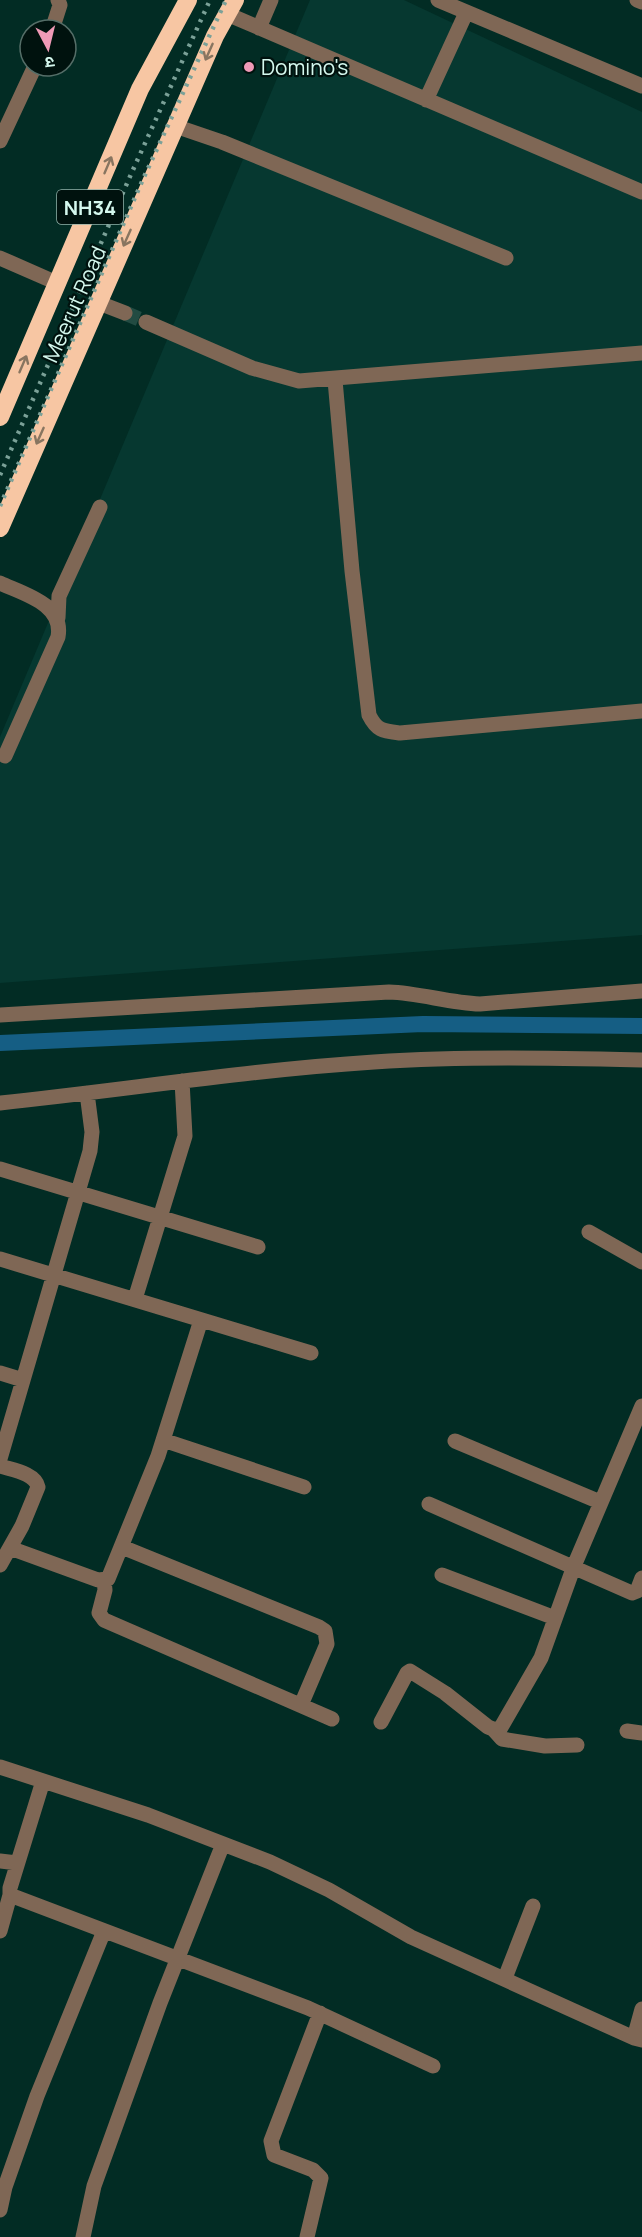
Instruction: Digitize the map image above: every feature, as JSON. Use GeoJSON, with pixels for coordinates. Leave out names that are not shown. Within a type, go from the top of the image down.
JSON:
{"type":"FeatureCollection","features":[{"type":"Feature","properties":{"kind":"highway","name":"Meerut Road"},"geometry":{"type":"LineString","coordinates":[[0,417],[140,89],[188,0]]}},
{"type":"Feature","properties":{"kind":"highway","name":"Meerut Road"},"geometry":{"type":"LineString","coordinates":[[0,528],[175,126],[231,7]]}},
{"type":"Feature","properties":{"kind":"street"},"geometry":{"type":"LineString","coordinates":[[56,18],[60,5],[58,0]]}},
{"type":"Feature","properties":{"kind":"street"},"geometry":{"type":"LineString","coordinates":[[259,28],[271,0]]}},
{"type":"Feature","properties":{"kind":"street"},"geometry":{"type":"LineString","coordinates":[[438,0],[642,86]]}},
{"type":"Feature","properties":{"kind":"street"},"geometry":{"type":"LineString","coordinates":[[637,0],[642,2]]}},
{"type":"Feature","properties":{"kind":"street"},"geometry":{"type":"LineString","coordinates":[[231,7],[259,28],[642,192]]}},
{"type":"Feature","properties":{"kind":"street"},"geometry":{"type":"LineString","coordinates":[[426,100],[466,13]]}},
{"type":"Feature","properties":{"kind":"street"},"geometry":{"type":"LineString","coordinates":[[2,133],[29,78]]}},
{"type":"Feature","properties":{"kind":"street"},"geometry":{"type":"LineString","coordinates":[[175,126],[233,146],[506,258]]}},
{"type":"Feature","properties":{"kind":"street"},"geometry":{"type":"LineString","coordinates":[[0,258],[57,283]]}},
{"type":"Feature","properties":{"kind":"street"},"geometry":{"type":"LineString","coordinates":[[99,303],[125,313]]}},
{"type":"Feature","properties":{"kind":"street"},"geometry":{"type":"LineString","coordinates":[[146,322],[252,368],[299,381],[335,380],[642,353]]}},
{"type":"Feature","properties":{"kind":"street"},"geometry":{"type":"LineString","coordinates":[[335,380],[352,571],[369,715],[374,725],[384,731],[400,733],[642,711]]}},
{"type":"Feature","properties":{"kind":"street"},"geometry":{"type":"LineString","coordinates":[[5,756],[58,637],[59,596],[100,507]]}},
{"type":"Feature","properties":{"kind":"street"},"geometry":{"type":"LineString","coordinates":[[0,583],[38,600],[58,618]]}},
{"type":"Feature","properties":{"kind":"street"},"geometry":{"type":"LineString","coordinates":[[0,1015],[389,992],[480,1004],[642,992]]}},
{"type":"Feature","properties":{"kind":"street"},"geometry":{"type":"LineString","coordinates":[[0,1103],[182,1081],[373,1062],[481,1057],[642,1060]]}},
{"type":"Feature","properties":{"kind":"street"},"geometry":{"type":"LineString","coordinates":[[135,1299],[185,1136],[182,1081]]}},
{"type":"Feature","properties":{"kind":"street"},"geometry":{"type":"LineString","coordinates":[[0,1459],[92,1142],[87,1093]]}},
{"type":"Feature","properties":{"kind":"street"},"geometry":{"type":"LineString","coordinates":[[0,1169],[258,1247]]}},
{"type":"Feature","properties":{"kind":"street"},"geometry":{"type":"LineString","coordinates":[[590,1232],[642,1262]]}},
{"type":"Feature","properties":{"kind":"street"},"geometry":{"type":"LineString","coordinates":[[0,1259],[311,1353]]}},
{"type":"Feature","properties":{"kind":"street"},"geometry":{"type":"LineString","coordinates":[[10,1548],[98,1580],[108,1579],[163,1440],[201,1320]]}},
{"type":"Feature","properties":{"kind":"street"},"geometry":{"type":"LineString","coordinates":[[0,1373],[23,1380]]}},
{"type":"Feature","properties":{"kind":"street"},"geometry":{"type":"LineString","coordinates":[[493,1730],[500,1729],[538,1665],[574,1566],[642,1406]]}},
{"type":"Feature","properties":{"kind":"street"},"geometry":{"type":"LineString","coordinates":[[163,1440],[304,1487]]}},
{"type":"Feature","properties":{"kind":"street"},"geometry":{"type":"LineString","coordinates":[[455,1441],[600,1502]]}},
{"type":"Feature","properties":{"kind":"street"},"geometry":{"type":"LineString","coordinates":[[0,1466],[32,1477],[38,1487],[22,1526],[0,1565]]}},
{"type":"Feature","properties":{"kind":"street"},"geometry":{"type":"LineString","coordinates":[[429,1504],[632,1593],[637,1591],[642,1578]]}},
{"type":"Feature","properties":{"kind":"street"},"geometry":{"type":"LineString","coordinates":[[122,1547],[325,1631],[327,1644],[301,1705]]}},
{"type":"Feature","properties":{"kind":"street"},"geometry":{"type":"LineString","coordinates":[[441,1575],[555,1618]]}},
{"type":"Feature","properties":{"kind":"street"},"geometry":{"type":"LineString","coordinates":[[104,1580],[105,1590],[99,1613],[104,1620],[332,1719]]}},
{"type":"Feature","properties":{"kind":"street"},"geometry":{"type":"LineString","coordinates":[[381,1722],[410,1671],[445,1693],[502,1739],[545,1746],[578,1744]]}},
{"type":"Feature","properties":{"kind":"street"},"geometry":{"type":"LineString","coordinates":[[0,1767],[148,1815],[270,1862],[328,1890],[411,1937],[638,2039],[642,2009]]}},
{"type":"Feature","properties":{"kind":"street"},"geometry":{"type":"LineString","coordinates":[[0,1931],[17,1863],[43,1781]]}},
{"type":"Feature","properties":{"kind":"street"},"geometry":{"type":"LineString","coordinates":[[83,2237],[94,2186],[177,1959],[223,1844]]}},
{"type":"Feature","properties":{"kind":"street"},"geometry":{"type":"LineString","coordinates":[[0,1861],[17,1863]]}},
{"type":"Feature","properties":{"kind":"street"},"geometry":{"type":"LineString","coordinates":[[10,1895],[320,2013],[433,2066]]}},
{"type":"Feature","properties":{"kind":"street"},"geometry":{"type":"LineString","coordinates":[[505,1978],[533,1906]]}},
{"type":"Feature","properties":{"kind":"street"},"geometry":{"type":"LineString","coordinates":[[0,2210],[5,2187],[37,2096],[104,1931]]}},
{"type":"Feature","properties":{"kind":"street"},"geometry":{"type":"LineString","coordinates":[[307,2237],[321,2178],[313,2170],[274,2155],[271,2141],[320,2013]]}},
{"type":"Feature","properties":{"kind":"shaded area"},"geometry":{"type":"Polygon","coordinates":[[[310,0],[404,0],[642,112],[642,935],[0,983],[0,737],[310,0]]]}},
{"type":"Feature","properties":{"kind":"waterway"},"geometry":{"type":"LineString","coordinates":[[0,1043],[423,1024],[642,1026]]}},
{"type":"Feature","properties":{"kind":"tunnel"},"geometry":{"type":"LineString","coordinates":[[125,313],[146,322]]}},
{"type":"Feature","properties":{"kind":"railway"},"geometry":{"type":"LineString","coordinates":[[0,475],[210,0]]}},
{"type":"Feature","properties":{"kind":"railway"},"geometry":{"type":"LineString","coordinates":[[0,506],[144,177],[226,0]]}},
{"type":"Feature","properties":{"kind":"place","name":"Domino's"},"geometry":{"type":"Point","coordinates":[249,67]}}]}
